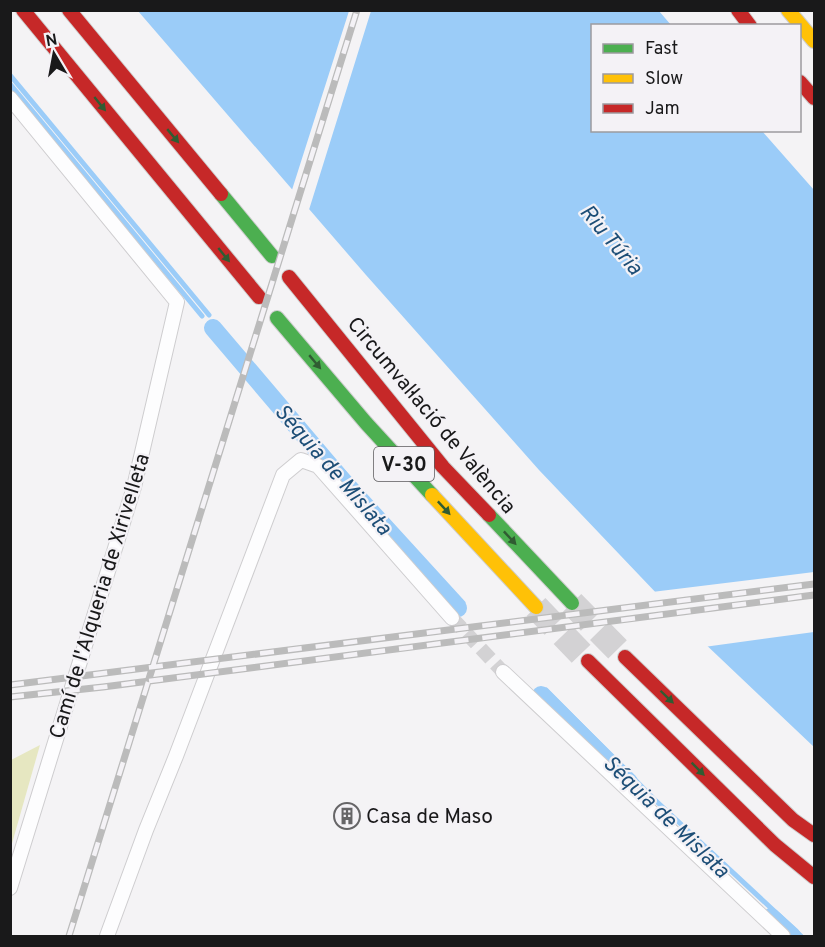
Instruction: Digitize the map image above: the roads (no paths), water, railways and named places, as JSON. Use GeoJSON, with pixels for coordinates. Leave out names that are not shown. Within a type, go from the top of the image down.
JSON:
{"type":"FeatureCollection","features":[{"type":"Feature","properties":{"kind":"highway"},"geometry":{"type":"LineString","coordinates":[[23,10],[259,297]]}},
{"type":"Feature","properties":{"kind":"highway"},"geometry":{"type":"LineString","coordinates":[[69,10],[272,256]]}},
{"type":"Feature","properties":{"kind":"highway"},"geometry":{"type":"LineString","coordinates":[[738,10],[748,24]]}},
{"type":"Feature","properties":{"kind":"highway"},"geometry":{"type":"LineString","coordinates":[[788,10],[800,24]]}},
{"type":"Feature","properties":{"kind":"highway"},"geometry":{"type":"LineString","coordinates":[[801,26],[814,41]]}},
{"type":"Feature","properties":{"kind":"highway"},"geometry":{"type":"LineString","coordinates":[[801,83],[814,98]]}},
{"type":"Feature","properties":{"kind":"highway","name":"Circumval·lació de València"},"geometry":{"type":"LineString","coordinates":[[289,277],[443,466],[572,603]]}},
{"type":"Feature","properties":{"kind":"highway","name":"V-30"},"geometry":{"type":"LineString","coordinates":[[277,318],[366,423],[536,607]]}},
{"type":"Feature","properties":{"kind":"highway"},"geometry":{"type":"LineString","coordinates":[[625,657],[793,820],[814,836]]}},
{"type":"Feature","properties":{"kind":"highway"},"geometry":{"type":"LineString","coordinates":[[588,662],[775,845],[814,877]]}},
{"type":"Feature","properties":{"kind":"highway"},"geometry":{"type":"LineString","coordinates":[[793,820],[814,849]]}},
{"type":"Feature","properties":{"kind":"highway"},"geometry":{"type":"LineString","coordinates":[[775,845],[797,878],[809,891]]}},
{"type":"Feature","properties":{"kind":"street","name":"Camí de l'Alqueria de Xirivelleta"},"geometry":{"type":"LineString","coordinates":[[10,98],[177,302],[134,487],[10,888]]}},
{"type":"Feature","properties":{"kind":"street"},"geometry":{"type":"LineString","coordinates":[[107,936],[283,476],[301,460],[318,466],[452,618]]}},
{"type":"Feature","properties":{"kind":"street"},"geometry":{"type":"LineString","coordinates":[[503,672],[783,936]]}},
{"type":"Feature","properties":{"kind":"water","name":"Riu Túria"},"geometry":{"type":"Polygon","coordinates":[[[138,11],[659,11],[670,24],[591,24],[591,132],[763,132],[814,190],[814,747],[700,639],[539,470],[366,275],[138,11]]]}},
{"type":"Feature","properties":{"kind":"waterway"},"geometry":{"type":"LineString","coordinates":[[10,75],[209,315]]}},
{"type":"Feature","properties":{"kind":"waterway","name":"Séquia de Mislata"},"geometry":{"type":"LineString","coordinates":[[10,84],[202,316]]}},
{"type":"Feature","properties":{"kind":"waterway"},"geometry":{"type":"LineString","coordinates":[[218,326],[318,444],[463,603]]}},
{"type":"Feature","properties":{"kind":"waterway","name":"Séquia de Mislata"},"geometry":{"type":"LineString","coordinates":[[213,328],[360,501],[458,608]]}},
{"type":"Feature","properties":{"kind":"waterway"},"geometry":{"type":"LineString","coordinates":[[546,690],[655,800],[801,936]]}},
{"type":"Feature","properties":{"kind":"waterway","name":"Séquia de Mislata"},"geometry":{"type":"LineString","coordinates":[[541,695],[629,782]]}},
{"type":"Feature","properties":{"kind":"waterway","name":"Séquia de Mislata"},"geometry":{"type":"LineString","coordinates":[[771,917],[792,936]]}},
{"type":"Feature","properties":{"kind":"tunnel"},"geometry":{"type":"LineString","coordinates":[[572,603],[625,657]]}},
{"type":"Feature","properties":{"kind":"tunnel"},"geometry":{"type":"LineString","coordinates":[[536,607],[588,661]]}},
{"type":"Feature","properties":{"kind":"tunnel"},"geometry":{"type":"LineString","coordinates":[[452,618],[503,672]]}},
{"type":"Feature","properties":{"kind":"railway"},"geometry":{"type":"LineString","coordinates":[[69,936],[357,10]]}},
{"type":"Feature","properties":{"kind":"railway"},"geometry":{"type":"LineString","coordinates":[[10,685],[814,584]]}},
{"type":"Feature","properties":{"kind":"railway"},"geometry":{"type":"LineString","coordinates":[[10,697],[814,595]]}},
{"type":"Feature","properties":{"kind":"place","name":"Casa de Maso"},"geometry":{"type":"Point","coordinates":[347,816]}}]}
